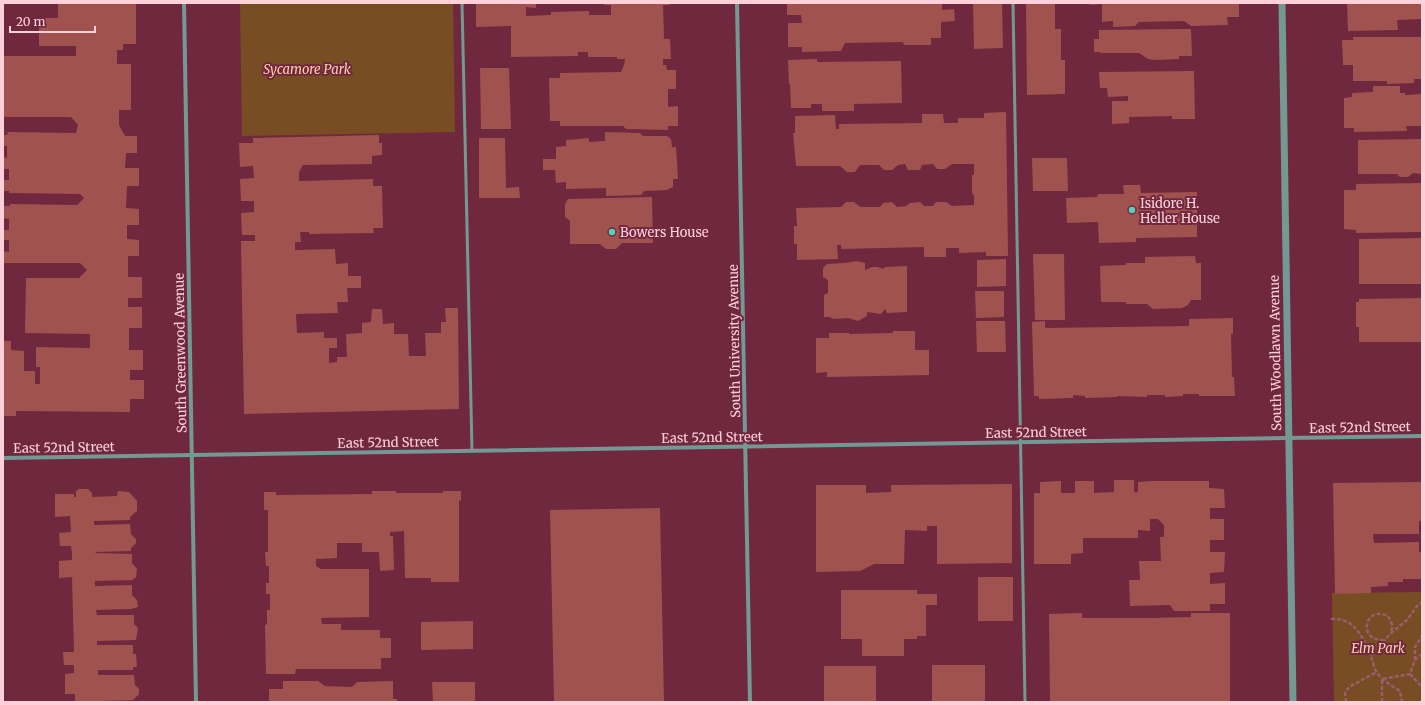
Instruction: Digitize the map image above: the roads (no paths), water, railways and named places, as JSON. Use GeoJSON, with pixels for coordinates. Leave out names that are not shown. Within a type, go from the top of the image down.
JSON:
{"type":"FeatureCollection","features":[{"type":"Feature","properties":{"kind":"street","name":"South Greenwood Avenue"},"geometry":{"type":"LineString","coordinates":[[184,3],[196,702]]}},
{"type":"Feature","properties":{"kind":"street","name":"South University Avenue"},"geometry":{"type":"LineString","coordinates":[[737,3],[750,702]]}},
{"type":"Feature","properties":{"kind":"street","name":"South Woodlawn Avenue"},"geometry":{"type":"LineString","coordinates":[[1282,3],[1293,702]]}},
{"type":"Feature","properties":{"kind":"street","name":"East 52nd Street"},"geometry":{"type":"LineString","coordinates":[[3,458],[1422,436]]}},
{"type":"Feature","properties":{"kind":"lane"},"geometry":{"type":"LineString","coordinates":[[462,3],[472,450]]}},
{"type":"Feature","properties":{"kind":"lane"},"geometry":{"type":"LineString","coordinates":[[1013,3],[1025,702]]}},
{"type":"Feature","properties":{"kind":"place","name":"Isidore H. Heller House"},"geometry":{"type":"Point","coordinates":[1132,210]}},
{"type":"Feature","properties":{"kind":"place","name":"Bowers House"},"geometry":{"type":"Point","coordinates":[612,232]}},
{"type":"Feature","properties":{"kind":"park label","name":"Sycamore Park"},"geometry":{"type":"Point","coordinates":[307,69]}},
{"type":"Feature","properties":{"kind":"park label","name":"Elm Park"},"geometry":{"type":"Point","coordinates":[1378,648]}}]}
